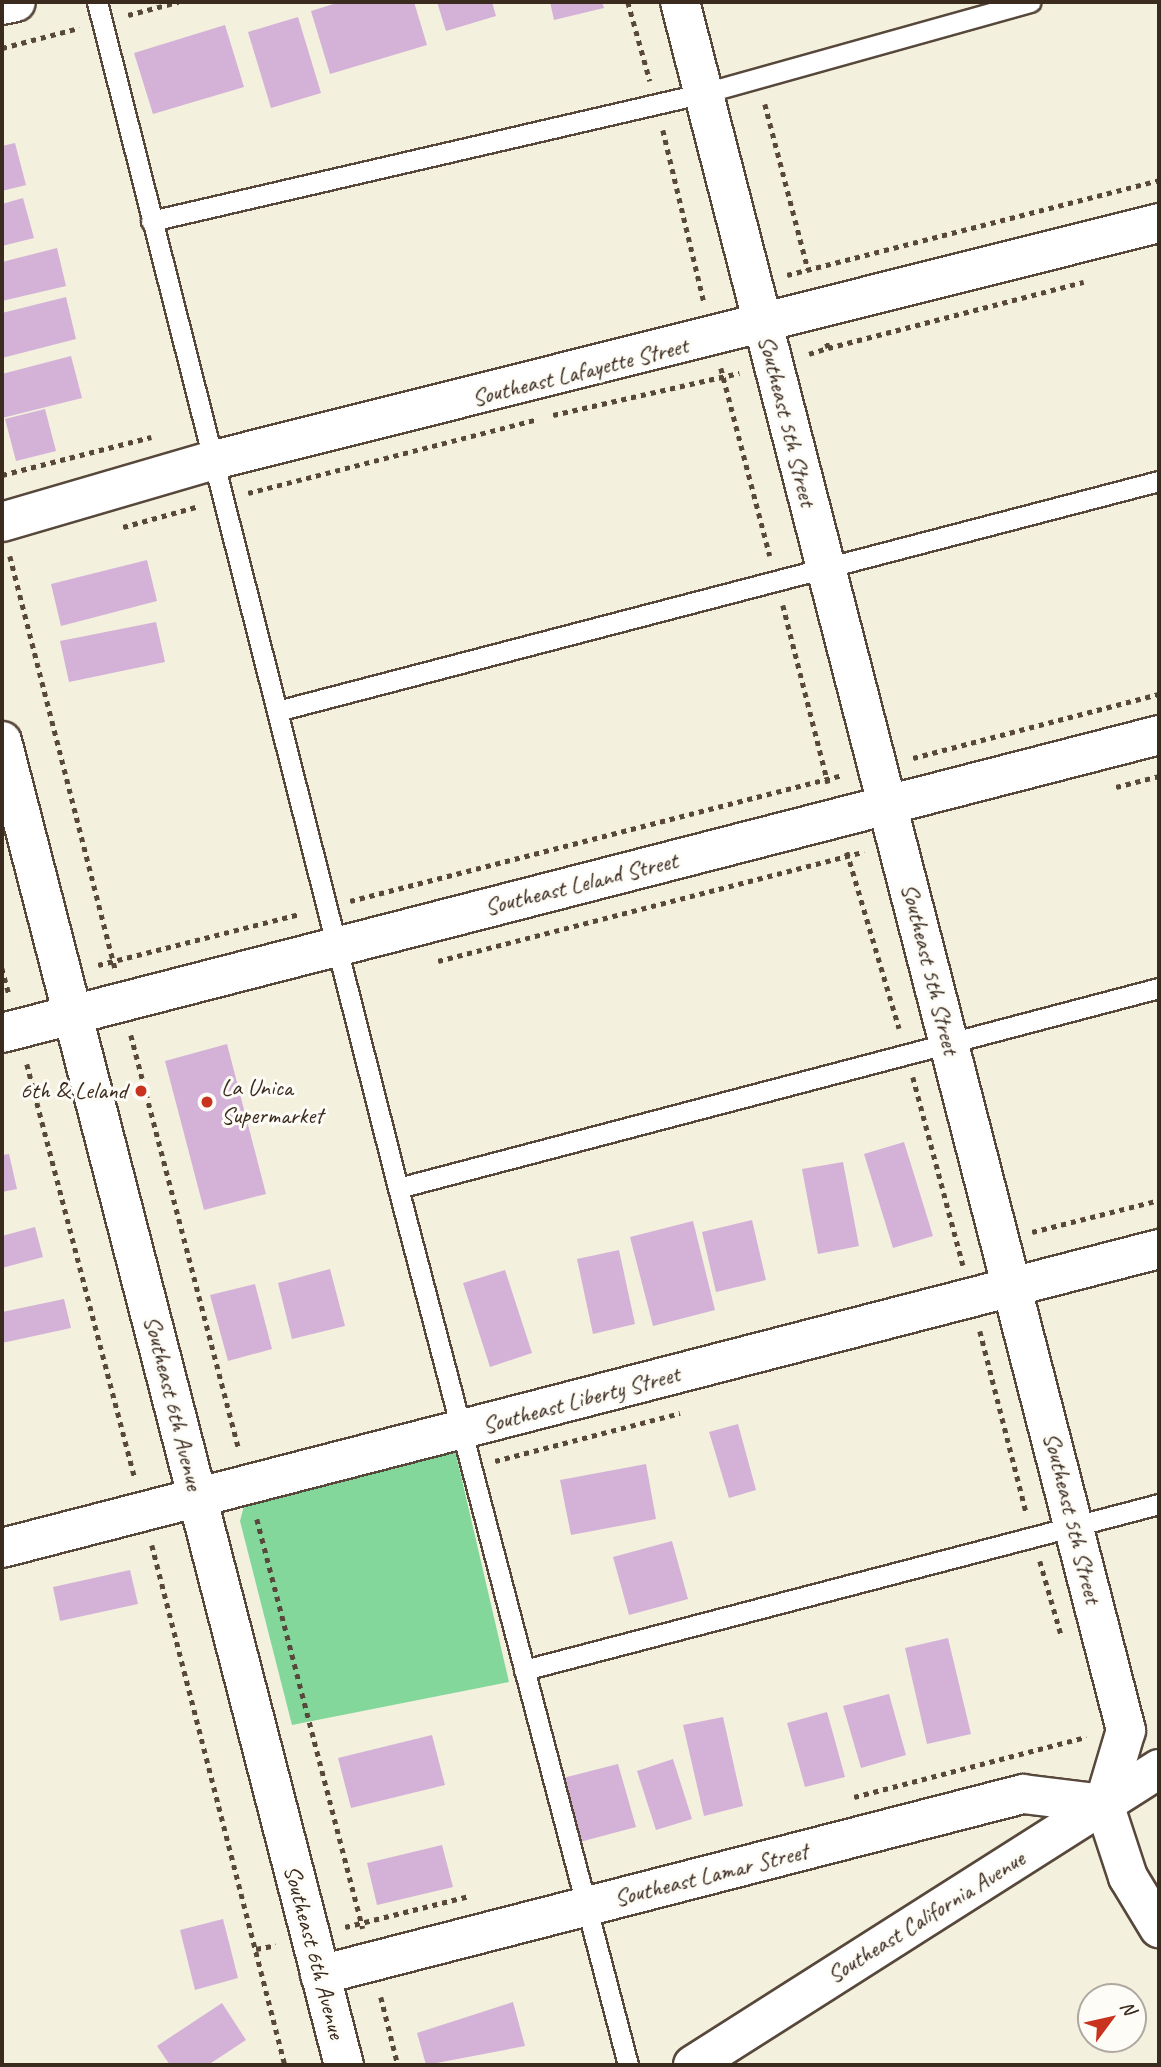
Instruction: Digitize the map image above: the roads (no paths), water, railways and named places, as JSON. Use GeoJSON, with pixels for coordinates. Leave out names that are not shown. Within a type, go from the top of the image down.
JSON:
{"type":"FeatureCollection","features":[{"type":"Feature","properties":{"kind":"street"},"geometry":{"type":"LineString","coordinates":[[2,5],[16,2]]}},
{"type":"Feature","properties":{"kind":"street","name":"Southeast 5th Street"},"geometry":{"type":"LineString","coordinates":[[680,2],[1126,1730],[1104,1804]]}},
{"type":"Feature","properties":{"kind":"street","name":"Southeast Lafayette Street"},"geometry":{"type":"LineString","coordinates":[[2,522],[210,461],[764,327],[1159,223]]}},
{"type":"Feature","properties":{"kind":"street","name":"Southeast Leland Street"},"geometry":{"type":"LineString","coordinates":[[2,1033],[1159,735]]}},
{"type":"Feature","properties":{"kind":"street","name":"Southeast 6th Avenue"},"geometry":{"type":"LineString","coordinates":[[2,741],[344,2065]]}},
{"type":"Feature","properties":{"kind":"street","name":"Southeast Liberty Street"},"geometry":{"type":"LineString","coordinates":[[2,1548],[248,1482],[466,1431],[1159,1249]]}},
{"type":"Feature","properties":{"kind":"street","name":"Southeast California Avenue"},"geometry":{"type":"LineString","coordinates":[[693,2065],[1159,1769]]}},
{"type":"Feature","properties":{"kind":"street","name":"Southeast Lamar Street"},"geometry":{"type":"LineString","coordinates":[[320,1975],[1023,1794],[1104,1804]]}},
{"type":"Feature","properties":{"kind":"street"},"geometry":{"type":"LineString","coordinates":[[1104,1804],[1128,1877],[1159,1928]]}},
{"type":"Feature","properties":{"kind":"lane"},"geometry":{"type":"LineString","coordinates":[[97,2],[210,461],[277,711],[335,947],[398,1188],[466,1431],[524,1670],[628,2065]]}},
{"type":"Feature","properties":{"kind":"lane"},"geometry":{"type":"LineString","coordinates":[[151,221],[704,93],[1031,2]]}},
{"type":"Feature","properties":{"kind":"lane"},"geometry":{"type":"LineString","coordinates":[[277,711],[1159,481]]}},
{"type":"Feature","properties":{"kind":"lane"},"geometry":{"type":"LineString","coordinates":[[398,1188],[1159,988]]}},
{"type":"Feature","properties":{"kind":"lane"},"geometry":{"type":"LineString","coordinates":[[524,1670],[1159,1504]]}},
{"type":"Feature","properties":{"kind":"place","name":"6th & Leland"},"geometry":{"type":"Point","coordinates":[141,1091]}},
{"type":"Feature","properties":{"kind":"place","name":"La Unica Supermarket"},"geometry":{"type":"Point","coordinates":[207,1102]}}]}
